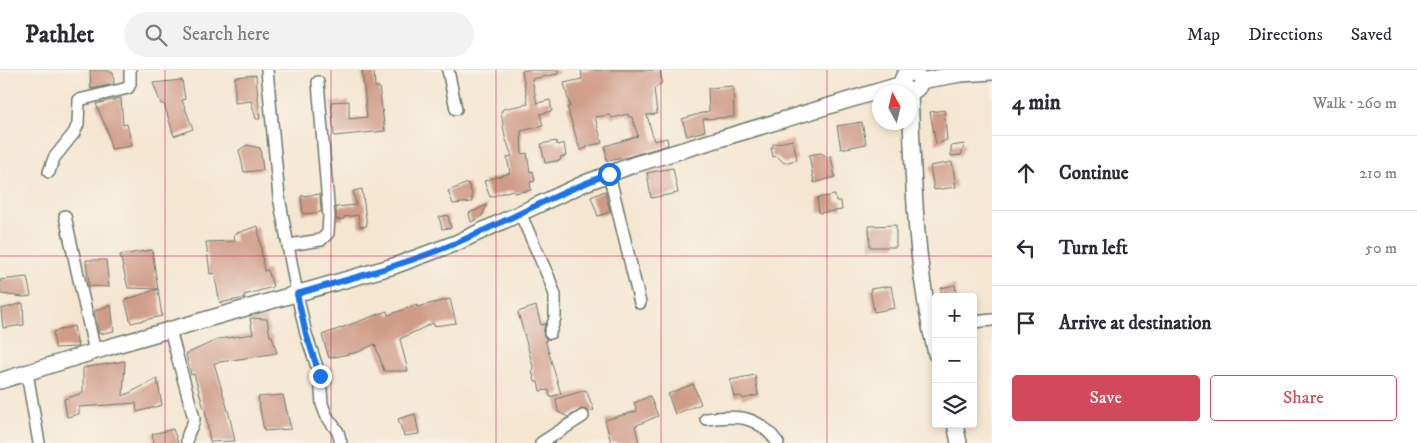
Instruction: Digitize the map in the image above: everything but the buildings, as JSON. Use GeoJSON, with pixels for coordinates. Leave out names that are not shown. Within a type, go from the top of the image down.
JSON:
{"type":"FeatureCollection","features":[{"type":"Feature","properties":{"kind":"street"},"geometry":{"type":"LineString","coordinates":[[49,172],[54,158],[74,133],[78,124],[79,100],[128,88],[130,84],[130,70]]}},
{"type":"Feature","properties":{"kind":"street"},"geometry":{"type":"LineString","coordinates":[[267,70],[279,197],[297,294],[306,334],[320,376],[322,404],[326,415],[338,432],[341,443]]}},
{"type":"Feature","properties":{"kind":"street"},"geometry":{"type":"LineString","coordinates":[[448,70],[456,109]]}},
{"type":"Feature","properties":{"kind":"street"},"geometry":{"type":"LineString","coordinates":[[0,381],[425,256],[585,183],[740,132],[909,80],[992,72]]}},
{"type":"Feature","properties":{"kind":"street"},"geometry":{"type":"LineString","coordinates":[[909,80],[918,255],[932,322]]}},
{"type":"Feature","properties":{"kind":"street"},"geometry":{"type":"LineString","coordinates":[[289,245],[322,240],[328,233],[330,216],[318,82]]}},
{"type":"Feature","properties":{"kind":"street"},"geometry":{"type":"LineString","coordinates":[[609,174],[640,302]]}},
{"type":"Feature","properties":{"kind":"street"},"geometry":{"type":"LineString","coordinates":[[520,213],[555,295],[555,318],[550,333]]}},
{"type":"Feature","properties":{"kind":"street"},"geometry":{"type":"LineString","coordinates":[[65,216],[95,352]]}},
{"type":"Feature","properties":{"kind":"street"},"geometry":{"type":"LineString","coordinates":[[977,322],[992,320]]}},
{"type":"Feature","properties":{"kind":"street"},"geometry":{"type":"LineString","coordinates":[[170,330],[194,418],[194,424],[187,434],[187,443]]}},
{"type":"Feature","properties":{"kind":"street"},"geometry":{"type":"LineString","coordinates":[[27,373],[39,443]]}},
{"type":"Feature","properties":{"kind":"street"},"geometry":{"type":"LineString","coordinates":[[541,443],[583,416]]}},
{"type":"Feature","properties":{"kind":"street"},"geometry":{"type":"LineString","coordinates":[[706,419],[727,417],[754,421],[771,434],[778,443]]}},
{"type":"Feature","properties":{"kind":"street"},"geometry":{"type":"LineString","coordinates":[[956,428],[960,443]]}},
{"type":"Feature","properties":{"kind":"route"},"geometry":{"type":"LineString","coordinates":[[320,376],[306,334],[297,294],[425,256],[495,226],[549,199],[609,174]]}}]}
